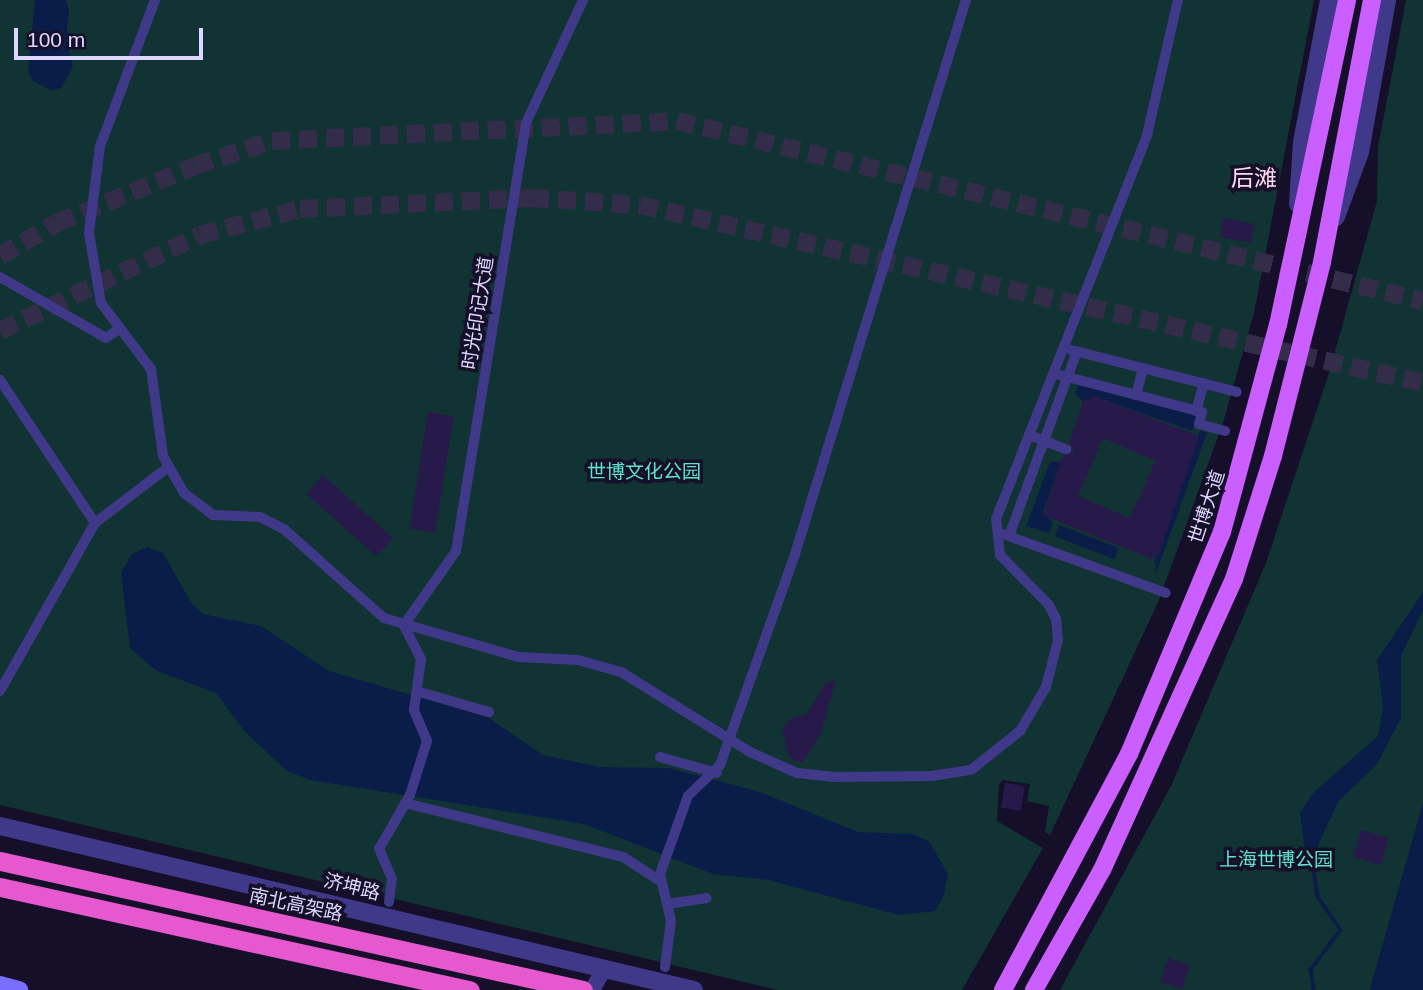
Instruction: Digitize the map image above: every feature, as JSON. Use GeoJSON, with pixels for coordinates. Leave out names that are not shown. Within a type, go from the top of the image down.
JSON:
{"type":"FeatureCollection","features":[{"type":"Feature","properties":{"kind":"highway","name":"南北高架路"},"geometry":{"type":"LineString","coordinates":[[0,861],[583,990]]}},
{"type":"Feature","properties":{"kind":"highway"},"geometry":{"type":"LineString","coordinates":[[0,887],[470,990]]}},
{"type":"Feature","properties":{"kind":"main road","name":"世博大道"},"geometry":{"type":"LineString","coordinates":[[1003,990],[1090,833],[1189,620],[1251,441],[1296,235],[1320,144],[1347,0]]}},
{"type":"Feature","properties":{"kind":"main road"},"geometry":{"type":"LineString","coordinates":[[1034,990],[1102,870],[1234,579],[1273,456],[1327,240],[1372,0]]}},
{"type":"Feature","properties":{"kind":"main road"},"geometry":{"type":"LineString","coordinates":[[0,985],[19,990]]}},
{"type":"Feature","properties":{"kind":"street"},"geometry":{"type":"LineString","coordinates":[[155,0],[100,146],[91,194],[94,272],[101,303],[151,369],[167,468],[195,505],[219,517],[260,517],[284,529],[376,613],[404,625],[519,657],[578,660],[621,672],[729,738],[797,773],[834,777],[959,773],[1004,749],[1036,708],[1058,640],[1049,605],[1000,555],[994,531],[1147,135],[1178,0]]}},
{"type":"Feature","properties":{"kind":"street","name":"时光印记大道"},"geometry":{"type":"LineString","coordinates":[[404,625],[456,551],[527,123],[583,0]]}},
{"type":"Feature","properties":{"kind":"street"},"geometry":{"type":"LineString","coordinates":[[665,967],[672,940],[667,904],[659,880],[688,796],[717,773],[795,554],[966,0]]}},
{"type":"Feature","properties":{"kind":"street"},"geometry":{"type":"LineString","coordinates":[[1296,235],[1302,142],[1329,0]]}},
{"type":"Feature","properties":{"kind":"street"},"geometry":{"type":"LineString","coordinates":[[1327,240],[1360,152],[1387,0]]}},
{"type":"Feature","properties":{"kind":"street"},"geometry":{"type":"LineString","coordinates":[[0,277],[106,338],[119,329]]}},
{"type":"Feature","properties":{"kind":"street"},"geometry":{"type":"LineString","coordinates":[[1065,349],[1237,392]]}},
{"type":"Feature","properties":{"kind":"street"},"geometry":{"type":"LineString","coordinates":[[1009,536],[1077,351]]}},
{"type":"Feature","properties":{"kind":"street"},"geometry":{"type":"LineString","coordinates":[[1136,396],[1143,368]]}},
{"type":"Feature","properties":{"kind":"street"},"geometry":{"type":"LineString","coordinates":[[1055,372],[1202,412],[1199,424],[1225,431]]}},
{"type":"Feature","properties":{"kind":"street"},"geometry":{"type":"LineString","coordinates":[[0,380],[94,523]]}},
{"type":"Feature","properties":{"kind":"street"},"geometry":{"type":"LineString","coordinates":[[1196,411],[1203,383]]}},
{"type":"Feature","properties":{"kind":"street"},"geometry":{"type":"LineString","coordinates":[[1029,435],[1066,449]]}},
{"type":"Feature","properties":{"kind":"street"},"geometry":{"type":"LineString","coordinates":[[0,691],[94,523],[167,468]]}},
{"type":"Feature","properties":{"kind":"street"},"geometry":{"type":"LineString","coordinates":[[994,531],[1166,593]]}},
{"type":"Feature","properties":{"kind":"street"},"geometry":{"type":"LineString","coordinates":[[389,902],[392,879],[379,849],[405,803],[427,741],[415,719],[420,692],[421,659],[404,625]]}},
{"type":"Feature","properties":{"kind":"street"},"geometry":{"type":"LineString","coordinates":[[420,692],[489,712]]}},
{"type":"Feature","properties":{"kind":"street"},"geometry":{"type":"LineString","coordinates":[[660,757],[717,773]]}},
{"type":"Feature","properties":{"kind":"street"},"geometry":{"type":"LineString","coordinates":[[405,803],[623,857],[659,880]]}},
{"type":"Feature","properties":{"kind":"street","name":"济坤路"},"geometry":{"type":"LineString","coordinates":[[0,825],[694,990]]}},
{"type":"Feature","properties":{"kind":"street"},"geometry":{"type":"LineString","coordinates":[[667,904],[707,898]]}},
{"type":"Feature","properties":{"kind":"street"},"geometry":{"type":"LineString","coordinates":[[592,990],[604,969]]}},
{"type":"Feature","properties":{"kind":"green space","name":"世博文化公园"},"geometry":{"type":"Polygon","coordinates":[[[0,0],[1314,0],[1254,313],[1223,423],[1159,600],[1050,835],[1045,832],[1049,806],[1027,801],[1030,784],[1002,780],[999,785],[997,821],[1043,848],[962,990],[778,990],[0,805],[0,0]]]}},
{"type":"Feature","properties":{"kind":"green space","name":"上海世博公园"},"geometry":{"type":"Polygon","coordinates":[[[1406,0],[1423,0],[1423,804],[1370,990],[1060,990],[1171,786],[1266,563],[1329,373],[1377,201],[1378,147],[1406,0]]]}},
{"type":"Feature","properties":{"kind":"water"},"geometry":{"type":"Polygon","coordinates":[[[35,0],[66,0],[69,11],[66,40],[73,67],[61,88],[51,90],[33,81],[28,71],[35,0]]]}},
{"type":"Feature","properties":{"kind":"water"},"geometry":{"type":"Polygon","coordinates":[[[1078,385],[1197,416],[1192,431],[1094,396],[1083,402],[1075,393],[1078,385]]]}},
{"type":"Feature","properties":{"kind":"water"},"geometry":{"type":"Polygon","coordinates":[[[1200,431],[1207,433],[1156,573],[1155,558],[1200,431]]]}},
{"type":"Feature","properties":{"kind":"water"},"geometry":{"type":"Polygon","coordinates":[[[1050,462],[1061,462],[1043,512],[1053,523],[1049,533],[1026,526],[1050,462]]]}},
{"type":"Feature","properties":{"kind":"water"},"geometry":{"type":"Polygon","coordinates":[[[1059,525],[1119,548],[1114,559],[1055,536],[1059,525]]]}},
{"type":"Feature","properties":{"kind":"water"},"geometry":{"type":"Polygon","coordinates":[[[147,547],[163,553],[192,604],[203,614],[261,626],[329,671],[487,717],[543,755],[599,767],[669,768],[760,792],[858,832],[912,834],[929,841],[948,874],[944,895],[935,911],[899,915],[768,880],[713,874],[584,824],[310,780],[287,771],[245,732],[216,693],[155,670],[130,648],[121,573],[132,554],[147,547]]]}},
{"type":"Feature","properties":{"kind":"water"},"geometry":{"type":"Polygon","coordinates":[[[1423,592],[1423,610],[1401,656],[1401,718],[1377,764],[1338,802],[1315,852],[1305,852],[1300,812],[1313,793],[1378,736],[1383,707],[1377,660],[1423,592]]]}},
{"type":"Feature","properties":{"kind":"water"},"geometry":{"type":"Polygon","coordinates":[[[1423,804],[1423,990],[1370,990],[1423,804]]]}},
{"type":"Feature","properties":{"kind":"building"},"geometry":{"type":"Polygon","coordinates":[[[1223,218],[1254,224],[1251,243],[1219,237],[1223,218]]]}},
{"type":"Feature","properties":{"kind":"building"},"geometry":{"type":"Polygon","coordinates":[[[1094,396],[1199,436],[1159,554],[1152,559],[1043,515],[1063,456],[1074,451],[1069,442],[1083,402],[1094,396]],[[1103,438],[1078,496],[1130,518],[1155,461],[1103,438]]]}},
{"type":"Feature","properties":{"kind":"building"},"geometry":{"type":"Polygon","coordinates":[[[428,412],[454,416],[435,533],[410,529],[428,412]]]}},
{"type":"Feature","properties":{"kind":"building"},"geometry":{"type":"Polygon","coordinates":[[[323,475],[393,538],[376,556],[306,494],[323,475]]]}},
{"type":"Feature","properties":{"kind":"building"},"geometry":{"type":"Polygon","coordinates":[[[836,680],[821,733],[803,762],[796,762],[789,757],[782,729],[790,719],[808,713],[825,683],[836,680]]]}},
{"type":"Feature","properties":{"kind":"building"},"geometry":{"type":"Polygon","coordinates":[[[1005,783],[1025,786],[1021,811],[1001,808],[1005,783]]]}},
{"type":"Feature","properties":{"kind":"building"},"geometry":{"type":"Polygon","coordinates":[[[1361,830],[1389,838],[1381,865],[1353,857],[1361,830]]]}},
{"type":"Feature","properties":{"kind":"building"},"geometry":{"type":"Polygon","coordinates":[[[1168,958],[1190,965],[1182,989],[1160,982],[1168,958]]]}},
{"type":"Feature","properties":{"kind":"waterway"},"geometry":{"type":"LineString","coordinates":[[1311,849],[1318,897],[1341,930],[1311,970],[1314,990]]}},
{"type":"Feature","properties":{"kind":"tunnel"},"geometry":{"type":"LineString","coordinates":[[0,256],[57,223],[195,166],[272,141],[677,121],[1423,301]]}},
{"type":"Feature","properties":{"kind":"tunnel"},"geometry":{"type":"LineString","coordinates":[[0,331],[200,235],[300,209],[531,198],[640,205],[1423,383]]}},
{"type":"Feature","properties":{"kind":"district","name":"后滩"},"geometry":{"type":"Point","coordinates":[1254,178]}}]}
